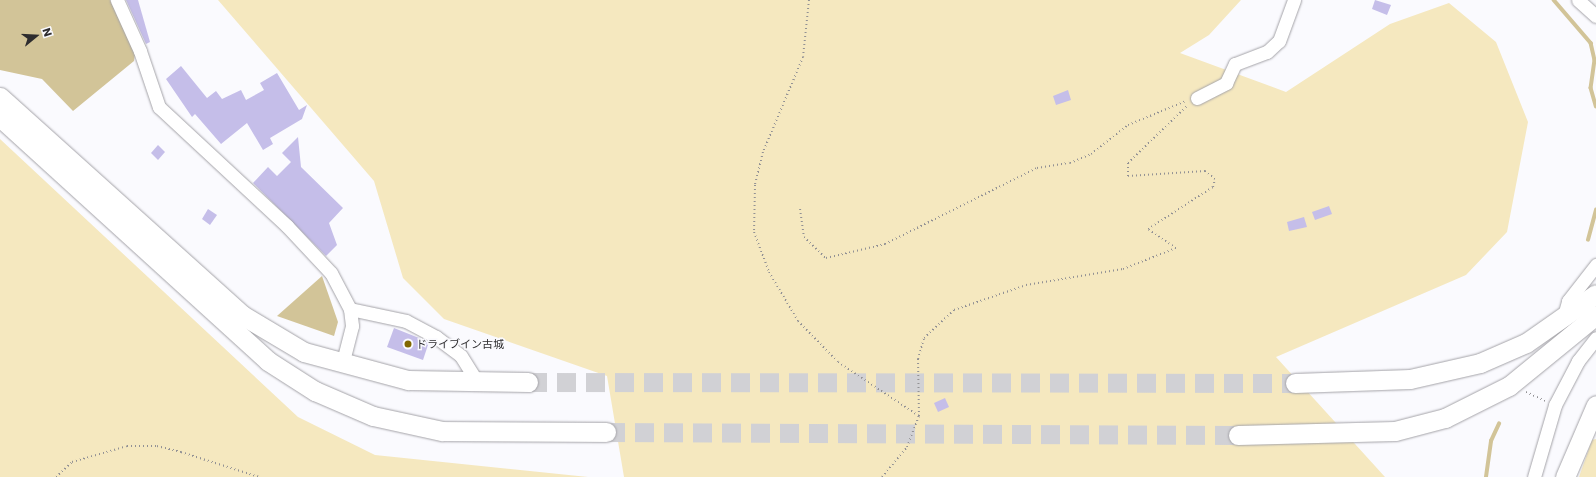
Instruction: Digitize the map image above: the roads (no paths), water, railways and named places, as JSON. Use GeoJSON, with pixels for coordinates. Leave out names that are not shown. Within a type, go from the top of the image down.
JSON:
{"type":"FeatureCollection","features":[{"type":"Feature","properties":{"kind":"street"},"geometry":{"type":"LineString","coordinates":[[117,0],[140,51],[159,107],[318,258],[331,273],[350,309],[352,326],[342,365]]}},
{"type":"Feature","properties":{"kind":"street"},"geometry":{"type":"LineString","coordinates":[[1196,98],[1226,83],[1235,64],[1267,52],[1279,41],[1294,0]]}},
{"type":"Feature","properties":{"kind":"street"},"geometry":{"type":"LineString","coordinates":[[1578,0],[1596,16]]}},
{"type":"Feature","properties":{"kind":"street"},"geometry":{"type":"LineString","coordinates":[[0,97],[242,315],[304,352],[342,365],[408,380],[528,382]]}},
{"type":"Feature","properties":{"kind":"street"},"geometry":{"type":"LineString","coordinates":[[0,117],[268,361],[315,391],[374,416],[442,431],[606,432]]}},
{"type":"Feature","properties":{"kind":"street"},"geometry":{"type":"LineString","coordinates":[[1562,321],[1568,301],[1596,265]]}},
{"type":"Feature","properties":{"kind":"street"},"geometry":{"type":"LineString","coordinates":[[1295,383],[1410,379],[1458,370],[1526,343],[1562,321],[1596,294]]}},
{"type":"Feature","properties":{"kind":"street"},"geometry":{"type":"LineString","coordinates":[[350,309],[406,321],[436,336],[461,356],[477,382]]}},
{"type":"Feature","properties":{"kind":"street"},"geometry":{"type":"LineString","coordinates":[[1238,435],[1395,431],[1445,418],[1509,386],[1596,315]]}},
{"type":"Feature","properties":{"kind":"street"},"geometry":{"type":"LineString","coordinates":[[1534,477],[1555,405],[1578,361],[1596,338]]}},
{"type":"Feature","properties":{"kind":"street"},"geometry":{"type":"LineString","coordinates":[[1565,477],[1596,405]]}},
{"type":"Feature","properties":{"kind":"waterway"},"geometry":{"type":"LineString","coordinates":[[1554,0],[1591,43],[1595,60],[1591,88],[1596,106]]}},
{"type":"Feature","properties":{"kind":"waterway"},"geometry":{"type":"LineString","coordinates":[[1588,240],[1596,210]]}},
{"type":"Feature","properties":{"kind":"waterway"},"geometry":{"type":"LineString","coordinates":[[1486,477],[1491,441],[1499,424]]}},
{"type":"Feature","properties":{"kind":"tunnel"},"geometry":{"type":"LineString","coordinates":[[528,382],[1295,383]]}},
{"type":"Feature","properties":{"kind":"tunnel"},"geometry":{"type":"LineString","coordinates":[[606,432],[1238,435]]}},
{"type":"Feature","properties":{"kind":"place","name":"ドライブイン古城"},"geometry":{"type":"Point","coordinates":[408,344]}}]}
